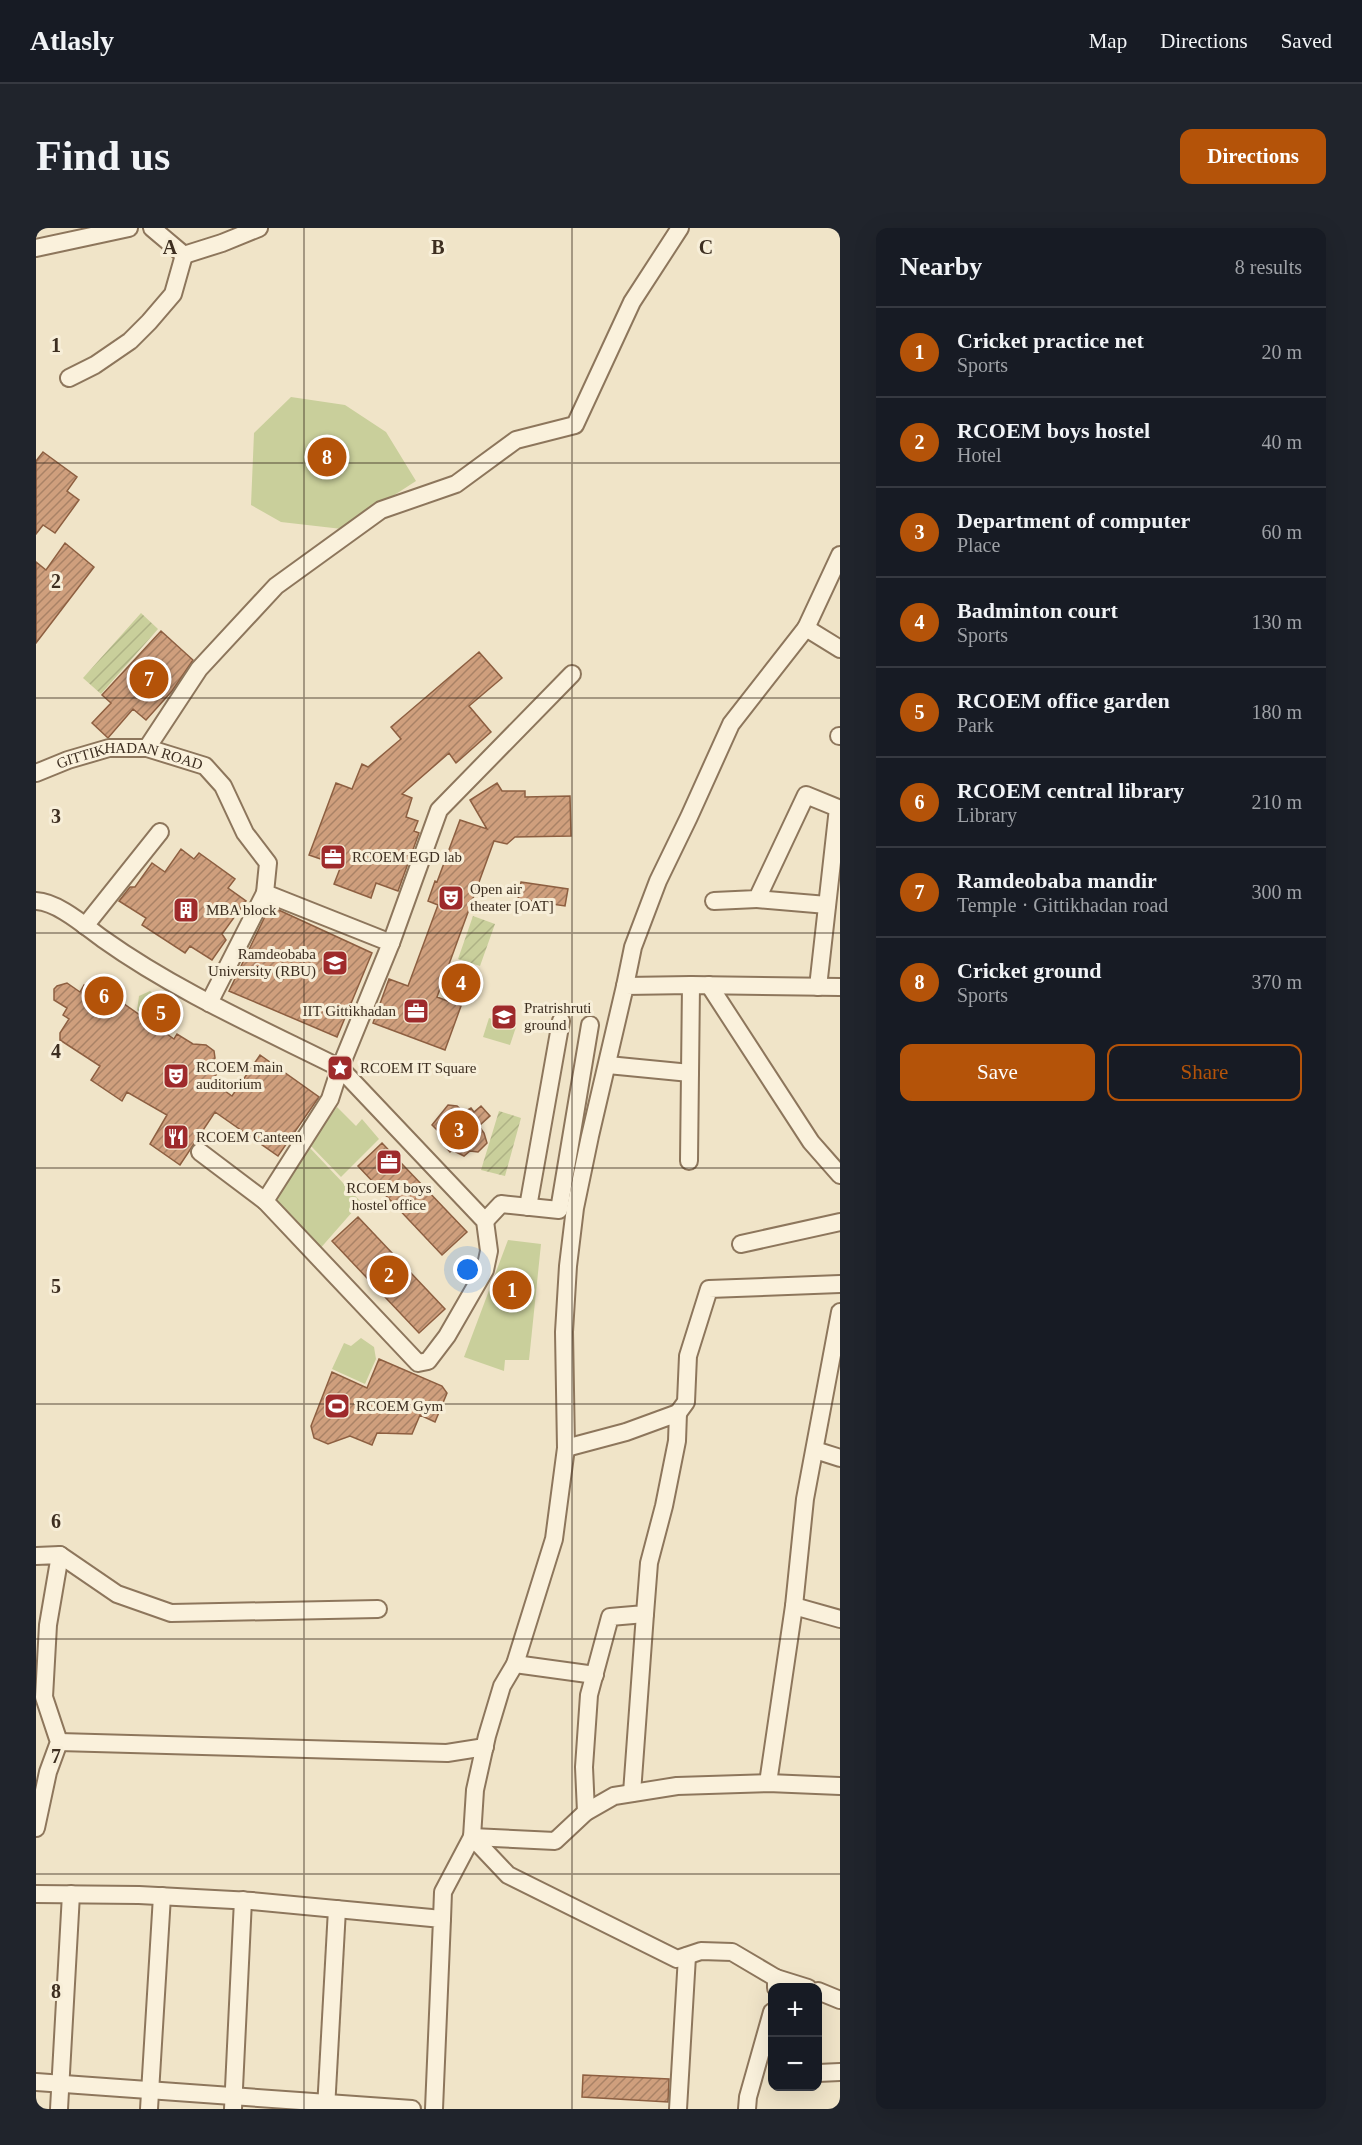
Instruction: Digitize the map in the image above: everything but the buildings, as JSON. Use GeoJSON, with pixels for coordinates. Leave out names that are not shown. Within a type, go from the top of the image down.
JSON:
{"type":"FeatureCollection","features":[{"type":"Feature","properties":{"kind":"street"},"geometry":{"type":"LineString","coordinates":[[36,248],[129,228]]}},
{"type":"Feature","properties":{"kind":"street"},"geometry":{"type":"LineString","coordinates":[[152,228],[184,255]]}},
{"type":"Feature","properties":{"kind":"street"},"geometry":{"type":"LineString","coordinates":[[184,255],[259,228]]}},
{"type":"Feature","properties":{"kind":"street"},"geometry":{"type":"LineString","coordinates":[[147,747],[199,669],[276,586],[381,510],[456,484],[516,440],[575,425],[632,302],[680,228]]}},
{"type":"Feature","properties":{"kind":"street"},"geometry":{"type":"LineString","coordinates":[[69,378],[95,365],[130,341],[149,322],[173,294],[184,255]]}},
{"type":"Feature","properties":{"kind":"street"},"geometry":{"type":"LineString","coordinates":[[434,2109],[443,1892],[472,1837],[475,1790],[502,1686],[515,1664],[554,1539],[566,1449],[564,1332],[568,1266],[577,1198],[633,947],[658,881],[731,724],[806,628],[840,555]]}},
{"type":"Feature","properties":{"kind":"street"},"geometry":{"type":"LineString","coordinates":[[806,628],[840,649]]}},
{"type":"Feature","properties":{"kind":"street"},"geometry":{"type":"LineString","coordinates":[[265,1201],[330,1099],[440,810],[572,674]]}},
{"type":"Feature","properties":{"kind":"street","name":"GITTIKHADAN ROAD"},"geometry":{"type":"LineString","coordinates":[[36,773],[68,760],[109,748],[147,747],[205,766],[223,786],[246,833],[268,863],[265,893]]}},
{"type":"Feature","properties":{"kind":"street"},"geometry":{"type":"LineString","coordinates":[[757,899],[806,795],[838,808],[818,987]]}},
{"type":"Feature","properties":{"kind":"street"},"geometry":{"type":"LineString","coordinates":[[80,922],[160,832]]}},
{"type":"Feature","properties":{"kind":"street"},"geometry":{"type":"LineString","coordinates":[[209,1003],[265,893],[391,943]]}},
{"type":"Feature","properties":{"kind":"street"},"geometry":{"type":"LineString","coordinates":[[714,901],[757,899],[827,905]]}},
{"type":"Feature","properties":{"kind":"street"},"geometry":{"type":"LineString","coordinates":[[36,900],[50,903],[116,948],[209,1003],[340,1068],[485,1221],[489,1251],[485,1270],[447,1336],[428,1361],[418,1364],[265,1201],[200,1152]]}},
{"type":"Feature","properties":{"kind":"street"},"geometry":{"type":"LineString","coordinates":[[689,1161],[691,985]]}},
{"type":"Feature","properties":{"kind":"street"},"geometry":{"type":"LineString","coordinates":[[710,985],[811,1142],[840,1175]]}},
{"type":"Feature","properties":{"kind":"street"},"geometry":{"type":"LineString","coordinates":[[625,986],[840,987]]}},
{"type":"Feature","properties":{"kind":"street"},"geometry":{"type":"LineString","coordinates":[[528,1207],[561,1021]]}},
{"type":"Feature","properties":{"kind":"street"},"geometry":{"type":"LineString","coordinates":[[485,1221],[501,1204],[558,1210],[590,1025]]}},
{"type":"Feature","properties":{"kind":"street"},"geometry":{"type":"LineString","coordinates":[[608,1065],[690,1073]]}},
{"type":"Feature","properties":{"kind":"street"},"geometry":{"type":"LineString","coordinates":[[741,1244],[840,1222]]}},
{"type":"Feature","properties":{"kind":"street"},"geometry":{"type":"LineString","coordinates":[[566,1449],[626,1432],[678,1413],[686,1402],[688,1356],[709,1289],[840,1284]]}},
{"type":"Feature","properties":{"kind":"street"},"geometry":{"type":"LineString","coordinates":[[768,1783],[794,1606],[805,1499],[838,1333],[840,1312]]}},
{"type":"Feature","properties":{"kind":"street"},"geometry":{"type":"LineString","coordinates":[[632,1793],[649,1563],[664,1506],[677,1441],[678,1413]]}},
{"type":"Feature","properties":{"kind":"street"},"geometry":{"type":"LineString","coordinates":[[815,1450],[840,1458]]}},
{"type":"Feature","properties":{"kind":"street"},"geometry":{"type":"LineString","coordinates":[[36,1828],[48,1772],[59,1742],[44,1697],[48,1625],[60,1555]]}},
{"type":"Feature","properties":{"kind":"street"},"geometry":{"type":"LineString","coordinates":[[36,1556],[60,1555],[117,1594],[171,1613],[378,1609]]}},
{"type":"Feature","properties":{"kind":"street"},"geometry":{"type":"LineString","coordinates":[[794,1606],[840,1619]]}},
{"type":"Feature","properties":{"kind":"street"},"geometry":{"type":"LineString","coordinates":[[586,1812],[584,1767],[589,1695],[610,1617],[645,1614]]}},
{"type":"Feature","properties":{"kind":"street"},"geometry":{"type":"LineString","coordinates":[[515,1664],[595,1675]]}},
{"type":"Feature","properties":{"kind":"street"},"geometry":{"type":"LineString","coordinates":[[59,1742],[447,1753],[485,1748]]}},
{"type":"Feature","properties":{"kind":"street"},"geometry":{"type":"LineString","coordinates":[[472,1837],[555,1841],[586,1812],[614,1796],[677,1786],[768,1783],[840,1786]]}},
{"type":"Feature","properties":{"kind":"street"},"geometry":{"type":"LineString","coordinates":[[472,1837],[508,1875],[677,1959],[701,1951],[732,1952],[776,1983]]}},
{"type":"Feature","properties":{"kind":"street"},"geometry":{"type":"LineString","coordinates":[[36,1893],[243,1900],[442,1919]]}},
{"type":"Feature","properties":{"kind":"street"},"geometry":{"type":"LineString","coordinates":[[58,2109],[71,1894]]}},
{"type":"Feature","properties":{"kind":"street"},"geometry":{"type":"LineString","coordinates":[[149,2109],[162,1896]]}},
{"type":"Feature","properties":{"kind":"street"},"geometry":{"type":"LineString","coordinates":[[234,2102],[243,1900]]}},
{"type":"Feature","properties":{"kind":"street"},"geometry":{"type":"LineString","coordinates":[[326,2106],[337,1909]]}},
{"type":"Feature","properties":{"kind":"street"},"geometry":{"type":"LineString","coordinates":[[678,2109],[687,1956]]}},
{"type":"Feature","properties":{"kind":"street"},"geometry":{"type":"LineString","coordinates":[[822,1993],[840,2000]]}},
{"type":"Feature","properties":{"kind":"street"},"geometry":{"type":"LineString","coordinates":[[747,2109],[748,2097],[765,2071],[769,2037]]}},
{"type":"Feature","properties":{"kind":"street"},"geometry":{"type":"LineString","coordinates":[[822,2073],[840,2072]]}},
{"type":"Feature","properties":{"kind":"street"},"geometry":{"type":"LineString","coordinates":[[36,2082],[150,2090],[234,2102],[412,2109]]}},
{"type":"Feature","properties":{"kind":"green space"},"geometry":{"type":"Polygon","coordinates":[[[291,397],[345,405],[386,432],[416,481],[342,529],[281,522],[251,505],[254,433],[291,397]]]}},
{"type":"Feature","properties":{"kind":"green space"},"geometry":{"type":"Polygon","coordinates":[[[141,613],[158,629],[101,694],[83,678],[141,613]]]}},
{"type":"Feature","properties":{"kind":"green space"},"geometry":{"type":"Polygon","coordinates":[[[473,916],[495,924],[480,966],[458,959],[473,916]]]}},
{"type":"Feature","properties":{"kind":"green space"},"geometry":{"type":"Polygon","coordinates":[[[456,962],[479,971],[466,1005],[443,996],[456,962]]]}},
{"type":"Feature","properties":{"kind":"green space"},"geometry":{"type":"Polygon","coordinates":[[[150,991],[179,1010],[181,1017],[174,1028],[167,1030],[137,1010],[139,996],[150,991]]]}},
{"type":"Feature","properties":{"kind":"green space"},"geometry":{"type":"Polygon","coordinates":[[[489,1018],[516,1027],[510,1045],[483,1037],[489,1018]]]}},
{"type":"Feature","properties":{"kind":"green space"},"geometry":{"type":"Polygon","coordinates":[[[337,1107],[356,1126],[362,1119],[379,1139],[341,1177],[310,1145],[337,1107]]]}},
{"type":"Feature","properties":{"kind":"green space"},"geometry":{"type":"Polygon","coordinates":[[[499,1111],[521,1118],[505,1176],[481,1170],[499,1111]]]}},
{"type":"Feature","properties":{"kind":"green space"},"geometry":{"type":"Polygon","coordinates":[[[310,1148],[361,1202],[318,1251],[273,1199],[310,1148]]]}},
{"type":"Feature","properties":{"kind":"green space"},"geometry":{"type":"Polygon","coordinates":[[[508,1240],[541,1244],[529,1360],[505,1360],[504,1371],[464,1357],[508,1240]]]}},
{"type":"Feature","properties":{"kind":"green space"},"geometry":{"type":"Polygon","coordinates":[[[361,1338],[374,1347],[376,1359],[365,1384],[332,1369],[344,1343],[351,1346],[361,1338]]]}},
{"type":"Feature","properties":{"kind":"place","name":"Cricket ground"},"geometry":{"type":"Point","coordinates":[327,457]}},
{"type":"Feature","properties":{"kind":"place","name":"Ramdeobaba mandir"},"geometry":{"type":"Point","coordinates":[149,679]}},
{"type":"Feature","properties":{"kind":"place","name":"RCOEM EGD lab"},"geometry":{"type":"Point","coordinates":[333,857]}},
{"type":"Feature","properties":{"kind":"place","name":"Open air theater [OAT]"},"geometry":{"type":"Point","coordinates":[451,898]}},
{"type":"Feature","properties":{"kind":"place","name":"MBA block"},"geometry":{"type":"Point","coordinates":[186,910]}},
{"type":"Feature","properties":{"kind":"place","name":"Ramdeobaba University (RBU)"},"geometry":{"type":"Point","coordinates":[335,963]}},
{"type":"Feature","properties":{"kind":"place","name":"Badminton court"},"geometry":{"type":"Point","coordinates":[461,983]}},
{"type":"Feature","properties":{"kind":"place","name":"RCOEM central library"},"geometry":{"type":"Point","coordinates":[104,996]}},
{"type":"Feature","properties":{"kind":"place","name":"IIT Gittikhadan"},"geometry":{"type":"Point","coordinates":[416,1011]}},
{"type":"Feature","properties":{"kind":"place","name":"RCOEM office garden"},"geometry":{"type":"Point","coordinates":[161,1013]}},
{"type":"Feature","properties":{"kind":"place","name":"Pratrishruti ground"},"geometry":{"type":"Point","coordinates":[504,1017]}},
{"type":"Feature","properties":{"kind":"place","name":"RCOEM IT Square"},"geometry":{"type":"Point","coordinates":[340,1068]}},
{"type":"Feature","properties":{"kind":"place","name":"RCOEM main auditorium"},"geometry":{"type":"Point","coordinates":[176,1076]}},
{"type":"Feature","properties":{"kind":"place","name":"Department of computer"},"geometry":{"type":"Point","coordinates":[459,1130]}},
{"type":"Feature","properties":{"kind":"place","name":"RCOEM Canteen"},"geometry":{"type":"Point","coordinates":[176,1137]}},
{"type":"Feature","properties":{"kind":"place","name":"RCOEM boys hostel office"},"geometry":{"type":"Point","coordinates":[389,1162]}},
{"type":"Feature","properties":{"kind":"place","name":"RCOEM boys hostel"},"geometry":{"type":"Point","coordinates":[389,1275]}},
{"type":"Feature","properties":{"kind":"place","name":"Cricket practice net"},"geometry":{"type":"Point","coordinates":[512,1290]}},
{"type":"Feature","properties":{"kind":"place","name":"RCOEM Gym"},"geometry":{"type":"Point","coordinates":[337,1406]}}]}
